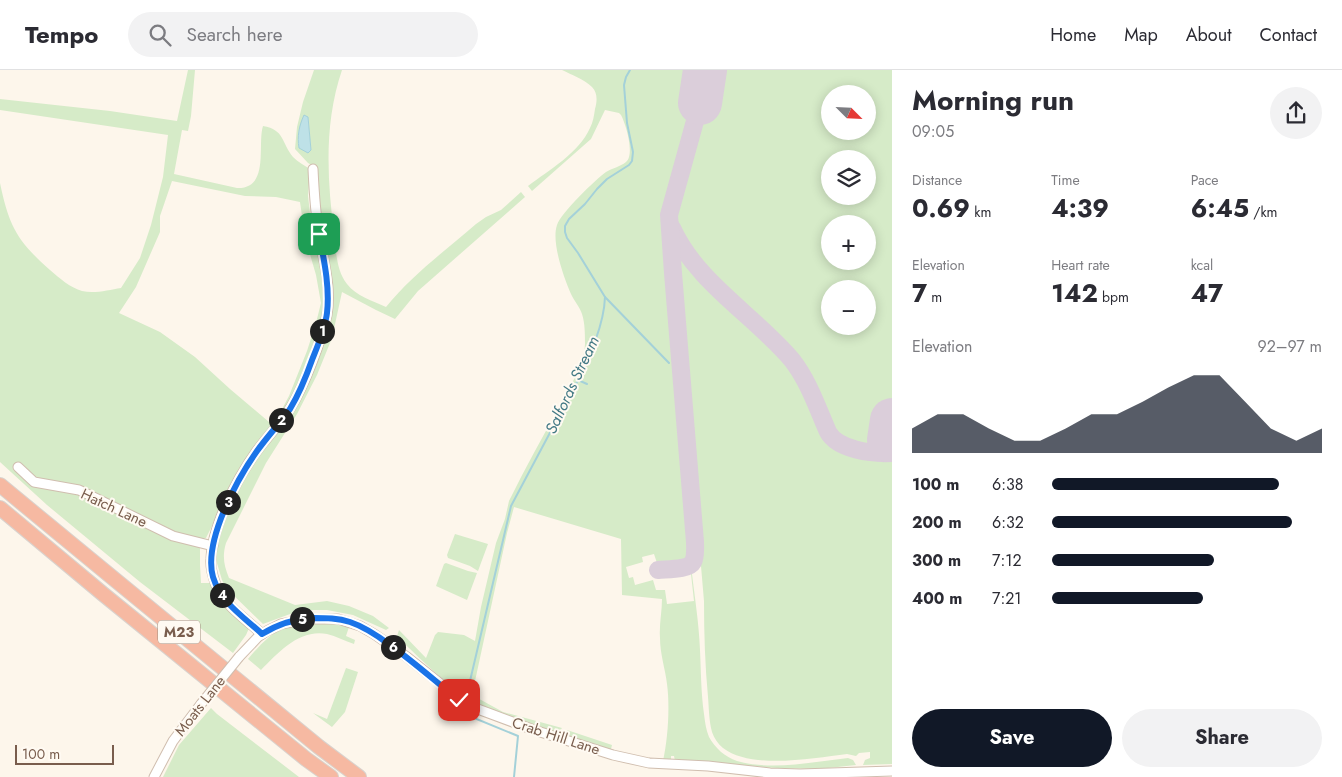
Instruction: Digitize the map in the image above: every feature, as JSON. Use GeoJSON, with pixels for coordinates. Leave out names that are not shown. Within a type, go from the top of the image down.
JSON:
{"type":"FeatureCollection","features":[{"type":"Feature","properties":{"kind":"highway","name":"M23"},"geometry":{"type":"LineString","coordinates":[[0,485],[319,747],[359,777]]}},
{"type":"Feature","properties":{"kind":"highway","name":"M23"},"geometry":{"type":"LineString","coordinates":[[0,508],[103,594],[330,777]]}},
{"type":"Feature","properties":{"kind":"street"},"geometry":{"type":"LineString","coordinates":[[262,634],[235,610],[219,591],[211,559],[216,531],[229,500],[257,451],[291,407],[320,340],[327,314],[328,296],[316,210],[313,169]]}},
{"type":"Feature","properties":{"kind":"street","name":"Hatch Lane"},"geometry":{"type":"LineString","coordinates":[[18,468],[34,482],[79,490],[173,536],[213,546]]}},
{"type":"Feature","properties":{"kind":"street","name":"Crab Hill Lane"},"geometry":{"type":"LineString","coordinates":[[254,642],[262,634],[284,623],[303,619],[332,618],[351,622],[374,634],[407,657],[470,707],[534,730],[634,760],[662,765],[708,766],[766,773],[892,771]]}},
{"type":"Feature","properties":{"kind":"street","name":"Moats Lane"},"geometry":{"type":"LineString","coordinates":[[154,777],[173,741],[239,657],[254,642]]}},
{"type":"Feature","properties":{"kind":"green space"},"geometry":{"type":"Polygon","coordinates":[[[188,70],[195,70],[188,131],[182,130],[174,174],[237,188],[247,186],[254,181],[258,174],[263,126],[275,130],[282,137],[293,157],[310,169],[308,196],[313,238],[323,270],[326,298],[323,319],[296,391],[286,410],[227,496],[206,538],[200,540],[201,583],[212,583],[250,626],[233,653],[140,582],[47,505],[0,462],[0,183],[7,211],[16,232],[39,260],[61,279],[78,290],[96,292],[121,288],[140,258],[151,225],[163,177],[168,135],[0,110],[0,99],[110,111],[177,121],[188,70]],[[172,181],[160,216],[160,232],[136,287],[119,313],[160,332],[195,357],[269,422],[281,411],[289,396],[307,351],[321,303],[316,275],[305,237],[300,202],[276,197],[245,196],[172,181]]]}},
{"type":"Feature","properties":{"kind":"green space"},"geometry":{"type":"Polygon","coordinates":[[[314,70],[342,70],[332,110],[329,151],[330,192],[337,260],[343,278],[355,292],[386,307],[418,274],[476,224],[501,210],[521,192],[525,197],[418,291],[395,319],[342,292],[332,338],[317,375],[297,414],[266,463],[226,543],[224,561],[229,578],[295,605],[327,601],[349,606],[373,616],[389,628],[386,630],[353,615],[327,610],[301,610],[263,624],[226,588],[216,560],[216,545],[224,517],[254,460],[276,432],[331,315],[319,215],[317,168],[308,163],[295,149],[297,127],[314,70]],[[308,117],[300,128],[298,143],[299,148],[311,150],[308,117]]]}},
{"type":"Feature","properties":{"kind":"green space"},"geometry":{"type":"Polygon","coordinates":[[[562,70],[698,70],[689,126],[664,218],[686,469],[690,559],[657,563],[654,554],[642,557],[643,562],[626,567],[629,578],[633,577],[635,585],[653,580],[656,590],[665,590],[667,604],[694,601],[692,574],[699,631],[705,723],[709,737],[721,752],[737,761],[750,764],[778,766],[848,758],[853,760],[856,765],[819,769],[777,768],[675,761],[674,756],[671,756],[671,761],[663,761],[667,733],[668,702],[660,644],[662,599],[622,595],[621,539],[514,507],[472,695],[503,712],[562,728],[557,734],[503,715],[467,697],[430,668],[397,636],[399,630],[426,658],[438,632],[464,635],[475,641],[496,543],[505,519],[509,501],[572,383],[582,360],[585,344],[584,321],[581,311],[572,297],[559,260],[556,241],[557,225],[571,205],[594,182],[606,172],[626,162],[629,158],[630,146],[621,115],[605,110],[591,139],[532,191],[528,186],[579,145],[591,126],[593,119],[597,101],[594,89],[578,77],[562,70]]]}},
{"type":"Feature","properties":{"kind":"green space"},"geometry":{"type":"Polygon","coordinates":[[[711,70],[892,70],[892,449],[862,446],[848,442],[835,435],[815,386],[799,363],[777,338],[714,279],[684,243],[675,226],[674,211],[693,143],[704,114],[711,70]]]}},
{"type":"Feature","properties":{"kind":"green space"},"geometry":{"type":"Polygon","coordinates":[[[679,255],[687,260],[708,284],[776,348],[785,359],[806,391],[822,433],[830,443],[851,454],[892,458],[892,764],[863,765],[865,760],[870,758],[870,752],[859,753],[856,756],[847,754],[783,761],[750,759],[735,755],[723,748],[713,734],[709,715],[705,661],[704,601],[675,263],[676,257],[679,255]]]}},
{"type":"Feature","properties":{"kind":"green space"},"geometry":{"type":"Polygon","coordinates":[[[455,534],[488,544],[478,571],[448,558],[447,555],[455,534]]]}},
{"type":"Feature","properties":{"kind":"green space"},"geometry":{"type":"Polygon","coordinates":[[[446,563],[477,573],[467,600],[436,586],[446,563]]]}},
{"type":"Feature","properties":{"kind":"green space"},"geometry":{"type":"Polygon","coordinates":[[[321,622],[349,627],[346,636],[355,640],[354,644],[327,634],[317,633],[307,635],[290,643],[261,670],[248,659],[270,636],[286,626],[321,622]]]}},
{"type":"Feature","properties":{"kind":"green space"},"geometry":{"type":"Polygon","coordinates":[[[346,668],[358,672],[345,712],[332,727],[313,713],[327,719],[346,668]]]}},
{"type":"Feature","properties":{"kind":"green space"},"geometry":{"type":"Polygon","coordinates":[[[211,708],[299,777],[163,777],[179,745],[211,708]]]}},
{"type":"Feature","properties":{"kind":"green space"},"geometry":{"type":"Polygon","coordinates":[[[567,730],[612,745],[611,749],[567,737],[567,730]]]}},
{"type":"Feature","properties":{"kind":"water"},"geometry":{"type":"Polygon","coordinates":[[[304,115],[308,117],[311,150],[308,153],[299,148],[298,144],[299,131],[304,115]]]}},
{"type":"Feature","properties":{"kind":"waterway","name":"Salfords Stream"},"geometry":{"type":"LineString","coordinates":[[630,70],[624,85],[627,123],[633,152],[632,161],[607,179],[597,189],[569,219],[565,226],[565,232],[605,297],[669,363]]}},
{"type":"Feature","properties":{"kind":"waterway","name":"Salfords Stream"},"geometry":{"type":"LineString","coordinates":[[466,698],[511,506],[578,380],[596,340],[605,297]]}},
{"type":"Feature","properties":{"kind":"waterway"},"geometry":{"type":"LineString","coordinates":[[578,380],[587,384]]}},
{"type":"Feature","properties":{"kind":"waterway","name":"Salfords Stream"},"geometry":{"type":"LineString","coordinates":[[463,710],[462,713],[518,736],[514,777]]}},
{"type":"Feature","properties":{"kind":"taxiway"},"geometry":{"type":"LineString","coordinates":[[658,570],[677,569],[691,565],[695,555],[669,215],[700,103]]}},
{"type":"Feature","properties":{"kind":"taxiway"},"geometry":{"type":"LineString","coordinates":[[672,228],[696,266],[792,360],[808,386],[828,432],[833,438],[839,443],[856,450],[892,453]]}},
{"type":"Feature","properties":{"kind":"runway"},"geometry":{"type":"LineString","coordinates":[[700,103],[705,70]]}},
{"type":"Feature","properties":{"kind":"runway"},"geometry":{"type":"LineString","coordinates":[[889,440],[892,420]]}},
{"type":"Feature","properties":{"kind":"route"},"geometry":{"type":"LineString","coordinates":[[319,234],[328,296],[327,314],[320,340],[291,407],[257,451],[229,500],[214,540],[211,559],[214,577],[219,591],[225,599],[262,634],[284,623],[303,619],[332,618],[351,622],[369,630],[407,657],[459,700]]}}]}
